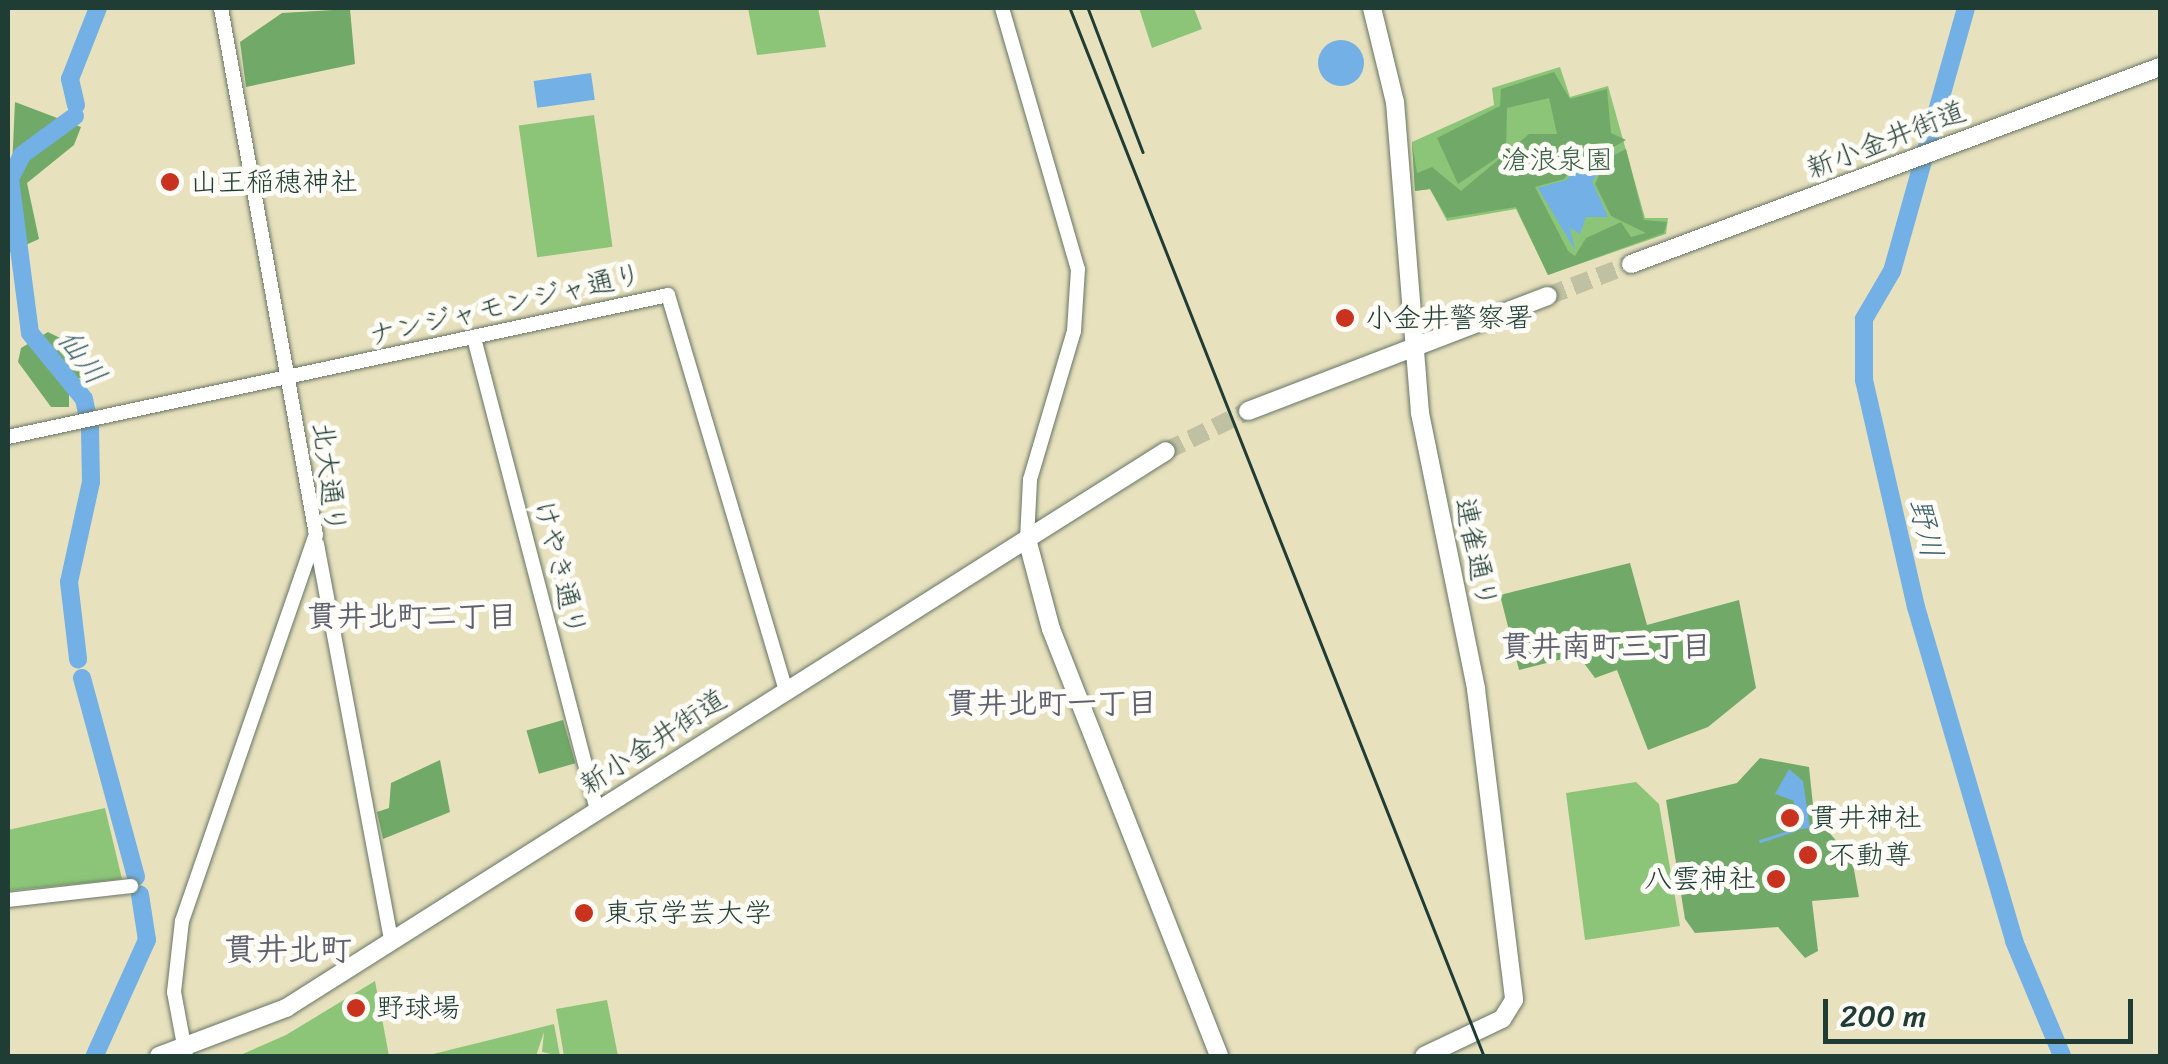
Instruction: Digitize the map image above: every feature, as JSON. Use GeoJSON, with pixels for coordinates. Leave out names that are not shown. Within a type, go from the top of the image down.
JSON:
{"type":"FeatureCollection","features":[{"type":"Feature","properties":{"kind":"main road","name":"連雀通り"},"geometry":{"type":"LineString","coordinates":[[1372,8],[1395,102],[1414,346],[1476,689],[1514,1000],[1502,1020],[1424,1056]]}},
{"type":"Feature","properties":{"kind":"main road","name":"新小金井街道"},"geometry":{"type":"LineString","coordinates":[[1632,264],[2160,67]]}},
{"type":"Feature","properties":{"kind":"main road"},"geometry":{"type":"LineString","coordinates":[[1248,411],[1548,296]]}},
{"type":"Feature","properties":{"kind":"main road","name":"新小金井街道"},"geometry":{"type":"LineString","coordinates":[[159,1056],[185,1053],[286,1008],[1166,451]]}},
{"type":"Feature","properties":{"kind":"main road"},"geometry":{"type":"LineString","coordinates":[[1027,539],[1051,629],[1219,1056]]}},
{"type":"Feature","properties":{"kind":"street","name":"北大通り"},"geometry":{"type":"LineString","coordinates":[[185,1053],[174,992],[182,921],[316,536],[221,8]]}},
{"type":"Feature","properties":{"kind":"street"},"geometry":{"type":"LineString","coordinates":[[1002,8],[1078,270],[1074,331],[1030,480],[1027,539]]}},
{"type":"Feature","properties":{"kind":"street","name":"ナンジャモンジャ通り"},"geometry":{"type":"LineString","coordinates":[[8,437],[672,297],[786,690]]}},
{"type":"Feature","properties":{"kind":"street","name":"けやき通り"},"geometry":{"type":"LineString","coordinates":[[474,338],[597,810]]}},
{"type":"Feature","properties":{"kind":"street"},"geometry":{"type":"LineString","coordinates":[[316,536],[391,941]]}},
{"type":"Feature","properties":{"kind":"street"},"geometry":{"type":"LineString","coordinates":[[8,900],[131,886]]}},
{"type":"Feature","properties":{"kind":"green space"},"geometry":{"type":"Polygon","coordinates":[[[748,8],[818,8],[826,47],[757,55],[748,8]]]}},
{"type":"Feature","properties":{"kind":"green space"},"geometry":{"type":"Polygon","coordinates":[[[1139,8],[1194,8],[1202,29],[1152,48],[1139,8]]]}},
{"type":"Feature","properties":{"kind":"green space"},"geometry":{"type":"Polygon","coordinates":[[[350,9],[355,64],[246,87],[240,42],[282,13],[350,9]]]}},
{"type":"Feature","properties":{"kind":"green space","name":"滄浪泉園"},"geometry":{"type":"Polygon","coordinates":[[[1560,67],[1570,97],[1608,86],[1645,218],[1668,218],[1666,234],[1548,275],[1516,209],[1447,221],[1430,189],[1415,191],[1412,142],[1494,105],[1492,88],[1560,67]]]}},
{"type":"Feature","properties":{"kind":"green space","name":"滄浪泉園"},"geometry":{"type":"Polygon","coordinates":[[[1554,72],[1570,99],[1607,89],[1611,133],[1626,140],[1600,155],[1599,168],[1580,160],[1564,179],[1535,187],[1568,251],[1575,256],[1586,238],[1621,222],[1631,237],[1646,233],[1611,216],[1595,184],[1606,159],[1626,149],[1644,220],[1667,222],[1664,233],[1548,275],[1516,207],[1447,218],[1430,189],[1415,191],[1412,142],[1417,173],[1432,167],[1461,191],[1529,134],[1557,134],[1549,98],[1507,108],[1506,152],[1458,184],[1437,138],[1500,106],[1501,89],[1554,72]]]}},
{"type":"Feature","properties":{"kind":"green space"},"geometry":{"type":"Polygon","coordinates":[[[15,102],[81,127],[74,145],[27,183],[39,239],[8,253],[15,102]]]}},
{"type":"Feature","properties":{"kind":"green space"},"geometry":{"type":"Polygon","coordinates":[[[594,115],[613,247],[537,257],[519,126],[594,115]]]}},
{"type":"Feature","properties":{"kind":"green space"},"geometry":{"type":"Polygon","coordinates":[[[48,332],[78,347],[86,374],[69,385],[69,407],[51,407],[18,362],[21,348],[48,332]]]}},
{"type":"Feature","properties":{"kind":"green space"},"geometry":{"type":"Polygon","coordinates":[[[1630,563],[1647,625],[1739,600],[1756,688],[1708,727],[1648,750],[1617,670],[1595,678],[1578,655],[1519,670],[1500,595],[1630,563]]]}},
{"type":"Feature","properties":{"kind":"green space"},"geometry":{"type":"Polygon","coordinates":[[[563,720],[575,763],[539,774],[526,730],[563,720]]]}},
{"type":"Feature","properties":{"kind":"green space"},"geometry":{"type":"Polygon","coordinates":[[[1760,758],[1809,767],[1814,815],[1852,859],[1859,897],[1812,901],[1818,951],[1805,958],[1778,927],[1695,933],[1685,919],[1666,800],[1737,783],[1760,758]]]}},
{"type":"Feature","properties":{"kind":"green space"},"geometry":{"type":"Polygon","coordinates":[[[440,760],[450,812],[383,839],[377,812],[389,808],[391,783],[440,760]]]}},
{"type":"Feature","properties":{"kind":"green space"},"geometry":{"type":"Polygon","coordinates":[[[1636,782],[1659,804],[1680,926],[1585,940],[1566,793],[1636,782]]]}},
{"type":"Feature","properties":{"kind":"green space"},"geometry":{"type":"Polygon","coordinates":[[[105,808],[122,879],[8,891],[8,830],[105,808]]]}},
{"type":"Feature","properties":{"kind":"green space","name":"野球場"},"geometry":{"type":"Polygon","coordinates":[[[375,981],[389,1056],[238,1056],[286,1035],[375,981]]]}},
{"type":"Feature","properties":{"kind":"green space"},"geometry":{"type":"Polygon","coordinates":[[[607,1000],[618,1056],[564,1056],[556,1009],[607,1000]]]}},
{"type":"Feature","properties":{"kind":"green space"},"geometry":{"type":"Polygon","coordinates":[[[554,1024],[560,1056],[542,1052],[544,1032],[536,1056],[425,1056],[554,1024]]]}},
{"type":"Feature","properties":{"kind":"water"},"geometry":{"type":"Polygon","coordinates":[[[1341,40],[1357,47],[1364,63],[1357,79],[1341,86],[1325,79],[1318,63],[1325,47],[1341,40]]]}},
{"type":"Feature","properties":{"kind":"water"},"geometry":{"type":"Polygon","coordinates":[[[591,73],[595,100],[537,108],[534,81],[591,73]]]}},
{"type":"Feature","properties":{"kind":"water"},"geometry":{"type":"Polygon","coordinates":[[[1623,143],[1592,181],[1608,217],[1586,217],[1580,234],[1570,228],[1575,250],[1538,188],[1566,180],[1584,162],[1592,160],[1585,171],[1595,174],[1623,143]]]}},
{"type":"Feature","properties":{"kind":"water"},"geometry":{"type":"Polygon","coordinates":[[[1789,769],[1803,781],[1810,828],[1794,830],[1794,801],[1775,794],[1789,769]]]}},
{"type":"Feature","properties":{"kind":"waterway","name":"仙川"},"geometry":{"type":"LineString","coordinates":[[76,105],[70,79],[98,8]]}},
{"type":"Feature","properties":{"kind":"waterway","name":"野川"},"geometry":{"type":"LineString","coordinates":[[1966,8],[1892,271],[1864,319],[1864,380],[1916,607],[2014,941],[2062,1056]]}},
{"type":"Feature","properties":{"kind":"waterway","name":"仙川"},"geometry":{"type":"LineString","coordinates":[[75,116],[22,155],[10,179],[30,333],[84,399],[90,427],[91,482],[69,582],[78,659]]}},
{"type":"Feature","properties":{"kind":"waterway","name":"仙川"},"geometry":{"type":"LineString","coordinates":[[82,678],[136,877]]}},
{"type":"Feature","properties":{"kind":"waterway"},"geometry":{"type":"LineString","coordinates":[[1760,841],[1794,830]]}},
{"type":"Feature","properties":{"kind":"waterway","name":"仙川"},"geometry":{"type":"LineString","coordinates":[[95,1055],[147,940],[140,895]]}},
{"type":"Feature","properties":{"kind":"tunnel"},"geometry":{"type":"LineString","coordinates":[[1548,296],[1631,264]]}},
{"type":"Feature","properties":{"kind":"tunnel"},"geometry":{"type":"LineString","coordinates":[[1166,451],[1248,411]]}},
{"type":"Feature","properties":{"kind":"railway"},"geometry":{"type":"LineString","coordinates":[[1070,8],[1484,1056]]}},
{"type":"Feature","properties":{"kind":"railway"},"geometry":{"type":"LineString","coordinates":[[1088,8],[1143,152]]}},
{"type":"Feature","properties":{"kind":"place","name":"山王稲穂神社"},"geometry":{"type":"Point","coordinates":[170,182]}},
{"type":"Feature","properties":{"kind":"place","name":"小金井警察署"},"geometry":{"type":"Point","coordinates":[1345,318]}},
{"type":"Feature","properties":{"kind":"place","name":"貫井神社"},"geometry":{"type":"Point","coordinates":[1790,818]}},
{"type":"Feature","properties":{"kind":"place","name":"不動尊"},"geometry":{"type":"Point","coordinates":[1808,855]}},
{"type":"Feature","properties":{"kind":"place","name":"八雲神社"},"geometry":{"type":"Point","coordinates":[1776,879]}},
{"type":"Feature","properties":{"kind":"place","name":"東京学芸大学"},"geometry":{"type":"Point","coordinates":[584,913]}},
{"type":"Feature","properties":{"kind":"place","name":"野球場"},"geometry":{"type":"Point","coordinates":[356,1008]}},
{"type":"Feature","properties":{"kind":"district","name":"貫井北町二丁目"},"geometry":{"type":"Point","coordinates":[412,616]}},
{"type":"Feature","properties":{"kind":"district","name":"貫井南町三丁目"},"geometry":{"type":"Point","coordinates":[1606,646]}},
{"type":"Feature","properties":{"kind":"district","name":"貫井北町一丁目"},"geometry":{"type":"Point","coordinates":[1052,703]}},
{"type":"Feature","properties":{"kind":"district","name":"貫井北町"},"geometry":{"type":"Point","coordinates":[288,950]}}]}
